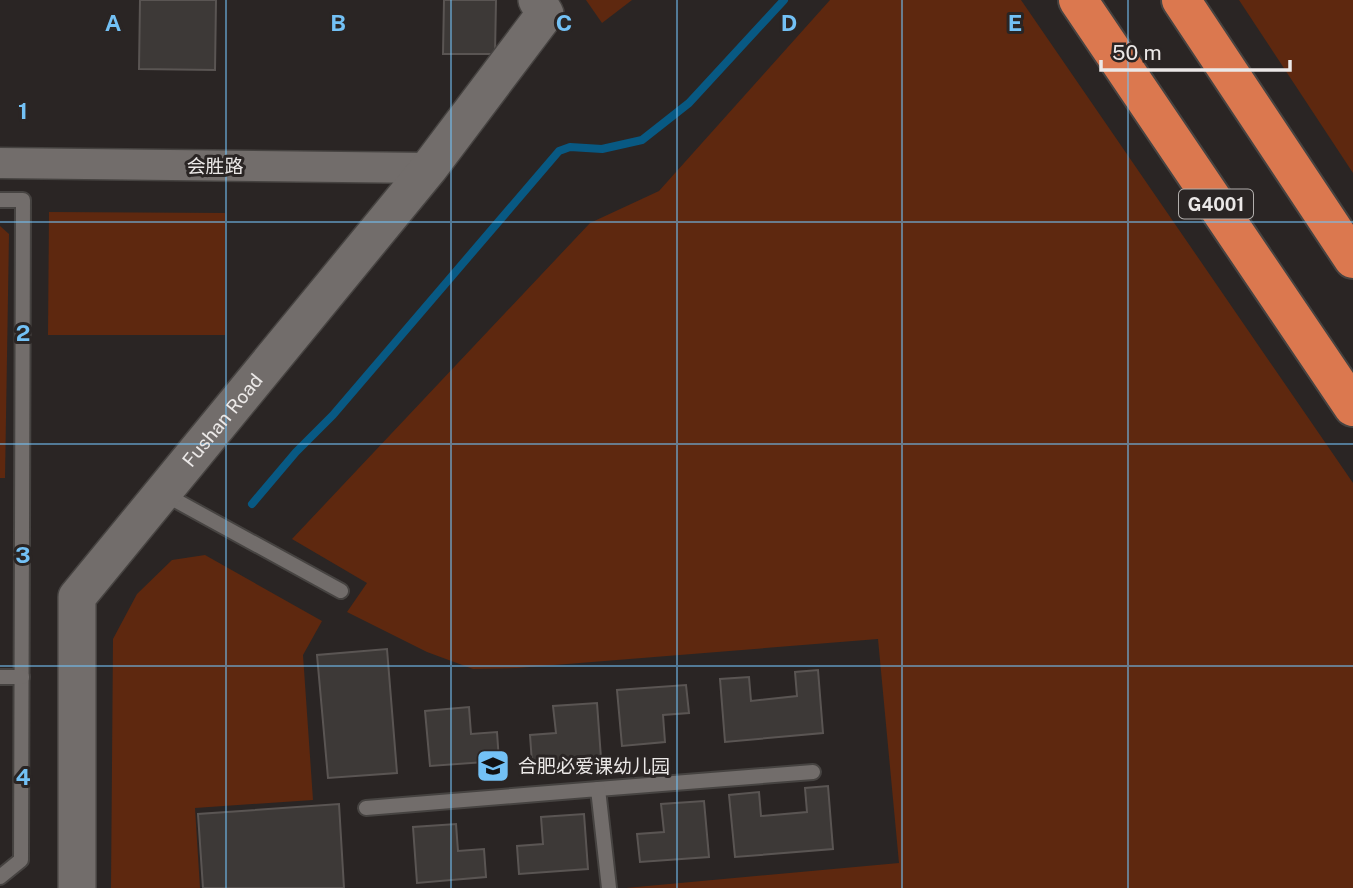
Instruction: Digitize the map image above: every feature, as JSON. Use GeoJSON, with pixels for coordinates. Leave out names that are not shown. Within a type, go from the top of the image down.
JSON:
{"type":"FeatureCollection","features":[{"type":"Feature","properties":{"kind":"highway","name":"G4001"},"geometry":{"type":"LineString","coordinates":[[1078,0],[1353,407]]}},
{"type":"Feature","properties":{"kind":"highway"},"geometry":{"type":"LineString","coordinates":[[1181,0],[1353,259]]}},
{"type":"Feature","properties":{"kind":"street","name":"Fushan Road"},"geometry":{"type":"LineString","coordinates":[[77,888],[77,597],[429,168],[541,7]]}},
{"type":"Feature","properties":{"kind":"street","name":"会胜路"},"geometry":{"type":"LineString","coordinates":[[0,163],[429,168]]}},
{"type":"Feature","properties":{"kind":"lane"},"geometry":{"type":"LineString","coordinates":[[0,200],[23,200],[21,860],[0,877]]}},
{"type":"Feature","properties":{"kind":"lane"},"geometry":{"type":"LineString","coordinates":[[162,493],[341,591]]}},
{"type":"Feature","properties":{"kind":"lane"},"geometry":{"type":"LineString","coordinates":[[0,677],[22,677]]}},
{"type":"Feature","properties":{"kind":"lane"},"geometry":{"type":"LineString","coordinates":[[366,808],[813,772]]}},
{"type":"Feature","properties":{"kind":"lane"},"geometry":{"type":"LineString","coordinates":[[598,789],[609,888]]}},
{"type":"Feature","properties":{"kind":"shaded area"},"geometry":{"type":"Polygon","coordinates":[[[586,0],[632,0],[602,23],[586,0]]]}},
{"type":"Feature","properties":{"kind":"shaded area"},"geometry":{"type":"Polygon","coordinates":[[[830,0],[1021,0],[1353,483],[1353,888],[626,888],[899,863],[878,639],[517,668],[473,669],[427,652],[347,612],[367,583],[292,539],[590,223],[659,191],[830,0]]]}},
{"type":"Feature","properties":{"kind":"shaded area"},"geometry":{"type":"Polygon","coordinates":[[[1239,0],[1353,0],[1353,173],[1239,0]]]}},
{"type":"Feature","properties":{"kind":"shaded area"},"geometry":{"type":"Polygon","coordinates":[[[49,212],[225,213],[225,335],[48,335],[49,212]]]}},
{"type":"Feature","properties":{"kind":"shaded area"},"geometry":{"type":"Polygon","coordinates":[[[0,226],[9,234],[5,478],[0,478],[0,226]]]}},
{"type":"Feature","properties":{"kind":"shaded area"},"geometry":{"type":"Polygon","coordinates":[[[205,555],[322,621],[303,655],[313,800],[195,808],[200,888],[111,888],[113,639],[137,594],[172,560],[205,555]]]}},
{"type":"Feature","properties":{"kind":"building"},"geometry":{"type":"Polygon","coordinates":[[[140,0],[216,0],[215,70],[139,69],[140,0]]]}},
{"type":"Feature","properties":{"kind":"building"},"geometry":{"type":"Polygon","coordinates":[[[444,0],[496,0],[495,54],[443,54],[444,0]]]}},
{"type":"Feature","properties":{"kind":"building"},"geometry":{"type":"Polygon","coordinates":[[[387,649],[397,773],[328,778],[317,655],[387,649]]]}},
{"type":"Feature","properties":{"kind":"building"},"geometry":{"type":"Polygon","coordinates":[[[818,670],[823,733],[725,742],[720,679],[749,677],[751,701],[797,696],[795,672],[818,670]]]}},
{"type":"Feature","properties":{"kind":"building"},"geometry":{"type":"Polygon","coordinates":[[[686,685],[689,713],[663,715],[665,742],[622,746],[617,690],[686,685]]]}},
{"type":"Feature","properties":{"kind":"building"},"geometry":{"type":"Polygon","coordinates":[[[597,703],[601,758],[532,763],[530,735],[556,733],[553,706],[597,703]]]}},
{"type":"Feature","properties":{"kind":"building"},"geometry":{"type":"Polygon","coordinates":[[[469,707],[471,734],[497,732],[499,761],[430,766],[425,711],[469,707]]]}},
{"type":"Feature","properties":{"kind":"building"},"geometry":{"type":"Polygon","coordinates":[[[828,786],[833,849],[735,857],[729,795],[759,792],[761,816],[807,812],[805,788],[828,786]]]}},
{"type":"Feature","properties":{"kind":"building"},"geometry":{"type":"Polygon","coordinates":[[[704,801],[709,857],[640,862],[637,834],[664,832],[661,804],[704,801]]]}},
{"type":"Feature","properties":{"kind":"building"},"geometry":{"type":"Polygon","coordinates":[[[339,804],[344,888],[203,888],[198,814],[339,804]]]}},
{"type":"Feature","properties":{"kind":"building"},"geometry":{"type":"Polygon","coordinates":[[[584,814],[588,869],[519,874],[517,846],[543,844],[541,817],[584,814]]]}},
{"type":"Feature","properties":{"kind":"building"},"geometry":{"type":"Polygon","coordinates":[[[456,824],[458,851],[484,849],[486,877],[417,883],[413,827],[456,824]]]}},
{"type":"Feature","properties":{"kind":"waterway"},"geometry":{"type":"LineString","coordinates":[[252,504],[296,452],[333,415],[559,151],[570,147],[602,149],[642,140],[689,103],[784,0]]}},
{"type":"Feature","properties":{"kind":"place","name":"合肥必爱课幼儿园"},"geometry":{"type":"Point","coordinates":[493,766]}}]}
